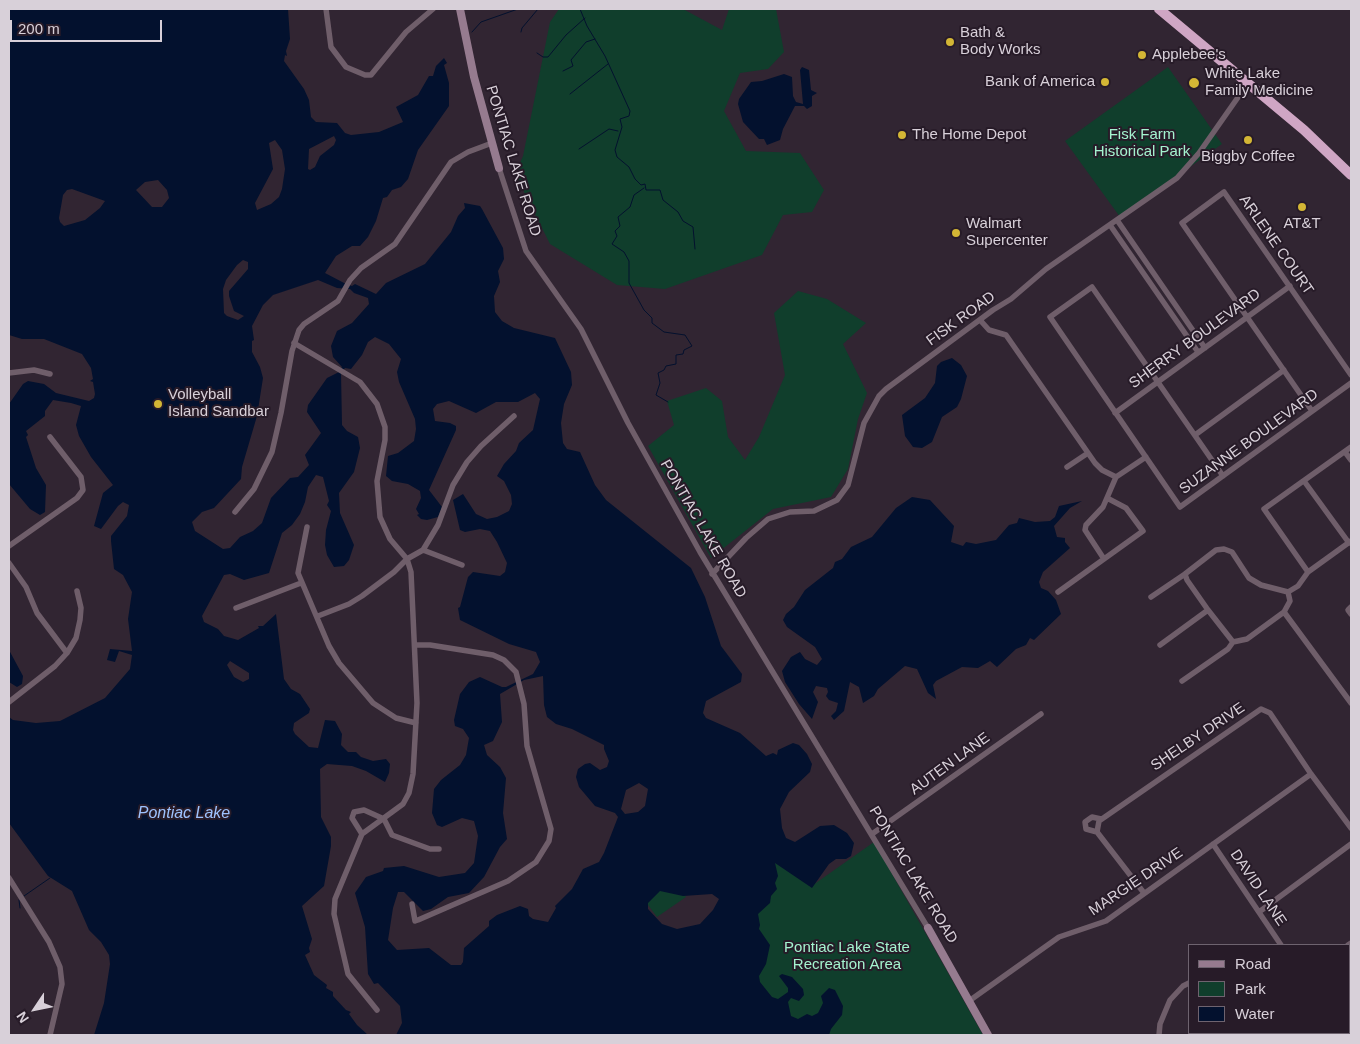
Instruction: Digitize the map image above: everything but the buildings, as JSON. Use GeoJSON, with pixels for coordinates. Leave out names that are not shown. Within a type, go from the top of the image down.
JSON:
{"type":"FeatureCollection","features":[{"type":"Feature","properties":{"kind":"highway"},"geometry":{"type":"LineString","coordinates":[[1159,9],[1304,130],[1351,175]]}},
{"type":"Feature","properties":{"kind":"street"},"geometry":{"type":"LineString","coordinates":[[326,9],[331,47],[346,67],[365,75],[371,75],[406,32],[433,9]]}},
{"type":"Feature","properties":{"kind":"street","name":"PONTIAC LAKE ROAD"},"geometry":{"type":"LineString","coordinates":[[460,9],[474,77],[499,168],[526,251],[581,329],[628,423],[712,574],[872,834],[928,928],[988,1035]]}},
{"type":"Feature","properties":{"kind":"street","name":"FISK ROAD"},"geometry":{"type":"LineString","coordinates":[[712,574],[746,538],[768,519],[790,512],[814,511],[837,500],[848,484],[864,423],[879,396],[1011,299],[1046,268],[1167,187],[1185,170],[1248,83]]}},
{"type":"Feature","properties":{"kind":"street"},"geometry":{"type":"LineString","coordinates":[[235,512],[254,489],[272,452],[294,343],[304,324],[338,301],[346,291],[350,280],[361,268],[399,239],[451,162],[468,152],[492,143]]}},
{"type":"Feature","properties":{"kind":"street","name":"ARLENE COURT"},"geometry":{"type":"LineString","coordinates":[[1247,317],[1182,223],[1224,192],[1351,375]]}},
{"type":"Feature","properties":{"kind":"street"},"geometry":{"type":"LineString","coordinates":[[1117,220],[1205,348]]}},
{"type":"Feature","properties":{"kind":"street"},"geometry":{"type":"LineString","coordinates":[[1110,225],[1198,352]]}},
{"type":"Feature","properties":{"kind":"street"},"geometry":{"type":"LineString","coordinates":[[1142,271],[1149,266]]}},
{"type":"Feature","properties":{"kind":"street","name":"SHERRY BOULEVARD"},"geometry":{"type":"LineString","coordinates":[[1115,413],[1290,286]]}},
{"type":"Feature","properties":{"kind":"street","name":"SUZANNE BOULEVARD"},"geometry":{"type":"LineString","coordinates":[[1158,382],[1092,288],[1050,317],[1180,507],[1351,383]]}},
{"type":"Feature","properties":{"kind":"street"},"geometry":{"type":"LineString","coordinates":[[1168,308],[1175,304]]}},
{"type":"Feature","properties":{"kind":"street"},"geometry":{"type":"LineString","coordinates":[[1247,317],[1312,411]]}},
{"type":"Feature","properties":{"kind":"street"},"geometry":{"type":"LineString","coordinates":[[980,320],[989,330],[999,331],[1006,335],[1088,452],[1102,470],[1116,477]]}},
{"type":"Feature","properties":{"kind":"street"},"geometry":{"type":"LineString","coordinates":[[294,343],[347,373],[369,393],[382,414],[385,440],[377,481],[378,507],[383,528],[407,560],[412,579],[416,645],[416,723],[409,793],[404,804],[384,819],[366,829],[362,834],[335,899],[334,914],[348,974],[377,1010]]}},
{"type":"Feature","properties":{"kind":"street"},"geometry":{"type":"LineString","coordinates":[[9,372],[34,370],[50,374]]}},
{"type":"Feature","properties":{"kind":"street"},"geometry":{"type":"LineString","coordinates":[[1194,435],[1284,370]]}},
{"type":"Feature","properties":{"kind":"street"},"geometry":{"type":"LineString","coordinates":[[1158,382],[1223,476]]}},
{"type":"Feature","properties":{"kind":"street"},"geometry":{"type":"LineString","coordinates":[[318,616],[349,604],[362,596],[407,560],[423,550],[438,524],[453,485],[467,462],[481,446],[514,416]]}},
{"type":"Feature","properties":{"kind":"street"},"geometry":{"type":"LineString","coordinates":[[9,546],[77,498],[83,490],[82,478],[50,436]]}},
{"type":"Feature","properties":{"kind":"street"},"geometry":{"type":"LineString","coordinates":[[1308,572],[1264,509],[1351,447]]}},
{"type":"Feature","properties":{"kind":"street"},"geometry":{"type":"LineString","coordinates":[[1067,467],[1088,452]]}},
{"type":"Feature","properties":{"kind":"street"},"geometry":{"type":"LineString","coordinates":[[1345,452],[1351,460]]}},
{"type":"Feature","properties":{"kind":"street"},"geometry":{"type":"LineString","coordinates":[[1104,559],[1085,530],[1086,525],[1102,507],[1116,477],[1146,457]]}},
{"type":"Feature","properties":{"kind":"street"},"geometry":{"type":"LineString","coordinates":[[1151,597],[1216,550],[1224,549],[1232,552],[1249,578],[1260,585],[1288,592],[1298,586],[1308,572],[1350,542],[1304,481]]}},
{"type":"Feature","properties":{"kind":"street"},"geometry":{"type":"LineString","coordinates":[[1058,592],[1143,531],[1126,508],[1107,498]]}},
{"type":"Feature","properties":{"kind":"street"},"geometry":{"type":"LineString","coordinates":[[307,527],[298,573],[334,654],[362,692],[386,713],[406,722],[416,723]]}},
{"type":"Feature","properties":{"kind":"street"},"geometry":{"type":"LineString","coordinates":[[423,550],[462,565]]}},
{"type":"Feature","properties":{"kind":"street"},"geometry":{"type":"LineString","coordinates":[[9,563],[26,587],[37,613],[68,653]]}},
{"type":"Feature","properties":{"kind":"street"},"geometry":{"type":"LineString","coordinates":[[1185,574],[1187,580],[1208,610],[1233,642]]}},
{"type":"Feature","properties":{"kind":"street"},"geometry":{"type":"LineString","coordinates":[[236,608],[301,583]]}},
{"type":"Feature","properties":{"kind":"street"},"geometry":{"type":"LineString","coordinates":[[9,702],[55,666],[68,653],[76,638],[80,620],[81,608],[77,591]]}},
{"type":"Feature","properties":{"kind":"street"},"geometry":{"type":"LineString","coordinates":[[1182,681],[1228,649],[1233,642],[1247,639],[1284,612],[1290,601],[1288,592]]}},
{"type":"Feature","properties":{"kind":"street"},"geometry":{"type":"LineString","coordinates":[[1351,607],[1348,610],[1351,614]]}},
{"type":"Feature","properties":{"kind":"street"},"geometry":{"type":"LineString","coordinates":[[1160,644],[1208,610]]}},
{"type":"Feature","properties":{"kind":"street"},"geometry":{"type":"LineString","coordinates":[[1284,612],[1351,702]]}},
{"type":"Feature","properties":{"kind":"street"},"geometry":{"type":"LineString","coordinates":[[412,904],[415,921],[477,896],[508,881],[526,870],[544,851],[551,829],[527,746],[524,704],[519,681],[510,665],[492,655],[430,645],[416,645]]}},
{"type":"Feature","properties":{"kind":"street","name":"SHELBY DRIVE"},"geometry":{"type":"LineString","coordinates":[[1101,819],[1261,709],[1270,713],[1311,774],[1351,828]]}},
{"type":"Feature","properties":{"kind":"street","name":"AUTEN LANE"},"geometry":{"type":"LineString","coordinates":[[872,834],[1041,714]]}},
{"type":"Feature","properties":{"kind":"street","name":"MARGIE DRIVE"},"geometry":{"type":"LineString","coordinates":[[970,1001],[1049,943],[1068,933],[1092,928],[1106,921],[1311,774]]}},
{"type":"Feature","properties":{"kind":"street"},"geometry":{"type":"LineString","coordinates":[[362,834],[352,818],[354,812],[364,810],[384,819],[392,835],[430,849],[439,849]]}},
{"type":"Feature","properties":{"kind":"street"},"geometry":{"type":"LineString","coordinates":[[1097,832],[1101,819],[1092,817],[1085,822],[1085,827],[1089,831],[1097,832],[1144,893]]}},
{"type":"Feature","properties":{"kind":"street","name":"DAVID LANE"},"geometry":{"type":"LineString","coordinates":[[1213,844],[1279,944]]}},
{"type":"Feature","properties":{"kind":"street"},"geometry":{"type":"LineString","coordinates":[[1259,912],[1351,844]]}},
{"type":"Feature","properties":{"kind":"street"},"geometry":{"type":"LineString","coordinates":[[9,878],[49,942],[60,967],[62,984],[50,1035]]}},
{"type":"Feature","properties":{"kind":"street"},"geometry":{"type":"LineString","coordinates":[[9,894],[15,888]]}},
{"type":"Feature","properties":{"kind":"street"},"geometry":{"type":"LineString","coordinates":[[1159,1035],[1160,1024],[1170,1000],[1188,983]]}},
{"type":"Feature","properties":{"kind":"green space"},"geometry":{"type":"Polygon","coordinates":[[[559,9],[683,9],[722,30],[729,9],[776,9],[784,52],[768,69],[740,73],[724,111],[746,151],[800,153],[824,190],[812,212],[783,215],[762,255],[665,289],[617,285],[550,244],[515,174],[523,156],[550,22],[559,9]]]}},
{"type":"Feature","properties":{"kind":"green space","name":"Fisk Farm Historical Park"},"geometry":{"type":"Polygon","coordinates":[[[1168,67],[1222,144],[1120,217],[1065,141],[1168,67]]]}},
{"type":"Feature","properties":{"kind":"green space"},"geometry":{"type":"Polygon","coordinates":[[[798,291],[827,299],[866,323],[843,344],[867,393],[858,419],[848,469],[831,497],[773,509],[711,558],[648,446],[674,425],[667,401],[706,388],[722,401],[728,437],[745,460],[759,437],[785,375],[774,313],[798,291]]]}},
{"type":"Feature","properties":{"kind":"green space","name":"Pontiac Lake State Recreation Area"},"geometry":{"type":"Polygon","coordinates":[[[874,842],[983,1035],[494,1035],[630,1006],[726,896],[788,851],[813,885],[874,842]]]}},
{"type":"Feature","properties":{"kind":"green space"},"geometry":{"type":"Polygon","coordinates":[[[674,880],[686,897],[657,917],[645,901],[674,880]]]}},
{"type":"Feature","properties":{"kind":"water","name":"Pontiac Lake"},"geometry":{"type":"Polygon","coordinates":[[[9,9],[288,9],[290,39],[286,51],[287,56],[285,55],[284,61],[304,89],[309,100],[311,117],[316,122],[337,123],[345,133],[351,135],[379,132],[403,122],[396,107],[418,95],[429,76],[433,76],[436,66],[444,58],[447,63],[444,65],[449,83],[449,106],[418,150],[408,179],[401,187],[392,190],[387,197],[383,198],[376,221],[368,237],[360,246],[352,246],[336,256],[325,273],[346,284],[352,286],[355,284],[376,294],[386,283],[425,264],[451,232],[458,216],[465,208],[464,203],[480,206],[482,209],[503,248],[504,259],[498,271],[500,282],[494,296],[495,312],[502,321],[514,328],[555,338],[571,372],[572,385],[564,404],[561,423],[563,443],[567,449],[580,452],[595,485],[606,500],[691,568],[705,597],[721,646],[742,674],[741,682],[706,701],[703,713],[706,718],[740,733],[766,756],[773,753],[777,755],[778,750],[793,743],[799,745],[807,754],[812,764],[810,772],[789,792],[780,809],[782,828],[786,838],[795,842],[820,826],[834,825],[847,833],[854,843],[851,856],[846,859],[836,859],[829,864],[812,888],[775,863],[778,876],[775,883],[777,889],[771,896],[770,903],[758,914],[759,929],[770,945],[766,964],[759,976],[760,982],[772,997],[778,999],[788,992],[788,988],[779,976],[782,974],[792,977],[803,989],[804,995],[799,1001],[791,998],[788,1002],[791,1016],[798,1019],[807,1014],[812,1016],[818,1013],[823,1003],[821,996],[829,988],[835,990],[843,1006],[842,1015],[831,1029],[829,1035],[396,1035],[402,1023],[400,1006],[378,983],[374,984],[368,974],[365,927],[355,893],[366,877],[383,871],[384,868],[404,866],[439,877],[465,873],[474,863],[478,836],[474,821],[462,818],[442,827],[437,825],[432,813],[434,789],[441,780],[460,765],[466,755],[469,738],[463,729],[455,726],[454,720],[460,694],[469,682],[480,677],[506,687],[533,674],[540,662],[536,652],[509,644],[460,620],[458,608],[460,607],[468,577],[473,572],[500,576],[505,572],[507,563],[490,531],[480,529],[465,532],[460,530],[453,500],[463,494],[476,514],[487,519],[497,517],[509,511],[512,504],[511,495],[504,481],[497,476],[504,464],[516,451],[519,443],[533,430],[540,399],[535,393],[518,402],[496,402],[476,413],[449,401],[437,404],[433,409],[435,421],[450,423],[456,426],[456,430],[429,490],[442,507],[438,517],[427,520],[421,519],[417,515],[419,514],[416,509],[421,498],[420,491],[408,484],[392,481],[386,476],[388,456],[398,453],[414,441],[416,429],[415,419],[399,382],[397,372],[401,359],[389,344],[375,337],[368,342],[362,355],[351,369],[345,368],[341,373],[342,425],[347,431],[358,437],[360,448],[354,472],[339,493],[340,513],[354,545],[349,560],[344,566],[334,567],[327,555],[325,545],[326,530],[331,511],[327,505],[329,501],[323,477],[316,475],[308,487],[300,514],[292,525],[282,533],[269,573],[244,580],[230,574],[224,575],[202,616],[204,622],[218,629],[224,636],[238,640],[259,628],[258,626],[263,626],[276,614],[284,679],[291,689],[300,694],[310,709],[309,713],[294,723],[293,730],[295,734],[309,747],[318,748],[325,720],[335,721],[342,734],[341,745],[348,752],[356,752],[361,757],[373,761],[386,759],[390,764],[385,782],[366,771],[352,766],[327,764],[320,769],[321,817],[331,837],[331,846],[324,886],[302,906],[312,939],[309,948],[310,952],[305,955],[314,975],[327,985],[326,988],[333,992],[333,996],[346,1010],[351,1012],[349,1014],[357,1025],[368,1035],[94,1035],[104,1003],[110,964],[109,955],[101,942],[89,930],[72,891],[48,876],[9,823],[9,717],[13,720],[36,723],[60,721],[105,698],[130,669],[132,655],[119,651],[115,662],[107,660],[110,649],[132,651],[128,619],[132,592],[123,575],[114,569],[111,541],[111,536],[127,516],[129,505],[123,502],[118,506],[101,529],[94,526],[103,493],[113,485],[91,457],[79,436],[76,425],[81,406],[71,403],[53,400],[45,411],[45,416],[26,431],[28,435],[26,437],[36,468],[46,485],[45,512],[40,515],[30,509],[9,484],[9,404],[23,384],[28,381],[44,384],[56,393],[89,401],[94,398],[95,394],[93,382],[90,381],[93,379],[91,368],[82,354],[44,339],[22,339],[9,335],[9,9]],[[334,136],[309,149],[308,169],[310,170],[315,167],[320,156],[334,145],[336,140],[334,136]],[[275,140],[269,143],[273,169],[255,203],[257,210],[271,204],[279,197],[282,189],[285,169],[282,150],[275,140]],[[158,180],[145,182],[136,190],[152,207],[162,207],[169,198],[167,190],[158,180]],[[72,189],[67,190],[63,195],[59,218],[64,226],[85,220],[100,208],[105,201],[72,189]],[[243,260],[237,265],[226,280],[223,289],[224,313],[238,320],[244,316],[234,311],[229,291],[248,269],[248,262],[243,260]],[[318,280],[273,295],[263,305],[252,326],[254,340],[252,341],[252,352],[260,367],[263,378],[257,416],[242,467],[241,479],[214,508],[202,512],[192,522],[195,531],[223,549],[230,548],[240,537],[253,531],[262,523],[271,498],[290,478],[298,477],[309,465],[305,455],[321,433],[307,412],[308,405],[327,378],[339,372],[342,367],[333,357],[331,346],[337,331],[352,323],[369,304],[368,298],[354,293],[350,289],[337,288],[318,280]],[[230,661],[227,665],[234,677],[243,682],[249,679],[249,673],[230,661]],[[543,676],[524,680],[500,694],[502,722],[493,741],[484,745],[487,755],[500,767],[506,778],[503,813],[507,839],[500,847],[484,877],[469,893],[448,897],[431,909],[423,911],[404,892],[398,892],[393,908],[388,940],[397,950],[429,948],[451,965],[461,965],[464,948],[489,926],[489,921],[497,915],[520,906],[528,909],[529,916],[533,919],[548,922],[556,908],[555,906],[572,889],[583,869],[599,862],[604,853],[618,817],[615,813],[595,806],[579,787],[576,777],[578,769],[585,764],[590,763],[600,770],[607,767],[609,761],[604,745],[572,729],[556,724],[547,717],[544,705],[543,676]],[[639,783],[626,790],[621,809],[625,814],[638,812],[645,806],[648,789],[639,783]],[[660,891],[648,903],[648,909],[662,924],[677,929],[700,924],[713,910],[719,899],[712,894],[683,896],[660,891]]]}},
{"type":"Feature","properties":{"kind":"water"},"geometry":{"type":"Polygon","coordinates":[[[802,67],[809,70],[811,90],[817,93],[812,96],[812,106],[807,109],[804,106],[795,106],[783,129],[780,140],[767,145],[764,139],[759,139],[743,122],[738,104],[739,99],[751,82],[762,81],[784,74],[792,77],[793,96],[796,102],[803,104],[800,70],[802,67]]]}},
{"type":"Feature","properties":{"kind":"water"},"geometry":{"type":"Polygon","coordinates":[[[952,358],[961,365],[967,376],[961,399],[957,407],[942,417],[932,442],[922,448],[913,447],[905,436],[902,415],[925,398],[935,383],[937,366],[941,362],[952,358]]]}},
{"type":"Feature","properties":{"kind":"water"},"geometry":{"type":"Polygon","coordinates":[[[912,497],[930,500],[954,526],[951,542],[963,546],[966,542],[976,544],[996,540],[1009,525],[1017,523],[1019,518],[1035,522],[1050,521],[1055,517],[1059,506],[1082,501],[1070,508],[1054,526],[1057,537],[1065,538],[1065,542],[1070,548],[1043,572],[1039,582],[1041,588],[1048,591],[1056,600],[1061,614],[1034,640],[1030,638],[1026,645],[1016,649],[997,667],[990,661],[978,668],[962,667],[936,681],[933,685],[936,699],[928,693],[917,669],[905,666],[878,689],[874,696],[863,703],[859,687],[850,682],[844,711],[834,720],[831,716],[836,711],[838,703],[829,700],[826,696],[827,688],[816,686],[813,692],[818,702],[812,719],[799,704],[785,682],[782,671],[791,657],[800,652],[805,659],[817,665],[822,659],[815,647],[787,627],[783,620],[805,590],[833,568],[835,562],[842,559],[851,547],[872,537],[896,508],[912,497]]]}},
{"type":"Feature","properties":{"kind":"water"},"geometry":{"type":"Polygon","coordinates":[[[9,650],[23,676],[22,684],[17,687],[9,682],[9,650]]]}},
{"type":"Feature","properties":{"kind":"waterway"},"geometry":{"type":"LineString","coordinates":[[472,32],[481,22],[518,9]]}},
{"type":"Feature","properties":{"kind":"waterway"},"geometry":{"type":"LineString","coordinates":[[521,32],[522,28],[538,9]]}},
{"type":"Feature","properties":{"kind":"waterway"},"geometry":{"type":"LineString","coordinates":[[580,9],[587,26],[605,56],[630,111],[629,116],[620,119],[622,127],[615,150],[617,157],[629,167],[635,179],[641,185],[645,184],[646,190],[660,190],[663,200],[678,212],[683,221],[693,227],[695,249]]}},
{"type":"Feature","properties":{"kind":"waterway"},"geometry":{"type":"LineString","coordinates":[[537,53],[543,57],[548,57],[566,35],[585,18]]}},
{"type":"Feature","properties":{"kind":"waterway"},"geometry":{"type":"LineString","coordinates":[[563,71],[573,66],[571,60],[586,42],[595,39]]}},
{"type":"Feature","properties":{"kind":"waterway"},"geometry":{"type":"LineString","coordinates":[[570,94],[608,64]]}},
{"type":"Feature","properties":{"kind":"waterway"},"geometry":{"type":"LineString","coordinates":[[579,149],[609,129],[618,131]]}},
{"type":"Feature","properties":{"kind":"waterway"},"geometry":{"type":"LineString","coordinates":[[644,188],[634,195],[630,207],[618,217],[620,226],[615,231],[617,236],[612,244],[624,252],[629,261],[629,283],[644,310],[652,318],[652,323],[664,332],[685,335],[692,346],[684,350],[683,354],[676,355],[676,364],[666,366],[664,370],[658,373],[660,383],[656,395],[668,402]]}},
{"type":"Feature","properties":{"kind":"waterway"},"geometry":{"type":"LineString","coordinates":[[24,896],[50,878]]}},
{"type":"Feature","properties":{"kind":"waterway"},"geometry":{"type":"LineString","coordinates":[[19,900],[20,908]]}},
{"type":"Feature","properties":{"kind":"place","name":"Bath & Body Works"},"geometry":{"type":"Point","coordinates":[950,42]}},
{"type":"Feature","properties":{"kind":"place","name":"Applebee's"},"geometry":{"type":"Point","coordinates":[1142,55]}},
{"type":"Feature","properties":{"kind":"place","name":"Bank of America"},"geometry":{"type":"Point","coordinates":[1105,82]}},
{"type":"Feature","properties":{"kind":"place","name":"White Lake Family Medicine"},"geometry":{"type":"Point","coordinates":[1194,83]}},
{"type":"Feature","properties":{"kind":"place","name":"The Home Depot"},"geometry":{"type":"Point","coordinates":[902,135]}},
{"type":"Feature","properties":{"kind":"place","name":"Biggby Coffee"},"geometry":{"type":"Point","coordinates":[1248,140]}},
{"type":"Feature","properties":{"kind":"place","name":"AT&T"},"geometry":{"type":"Point","coordinates":[1302,207]}},
{"type":"Feature","properties":{"kind":"place","name":"Walmart Supercenter"},"geometry":{"type":"Point","coordinates":[956,233]}},
{"type":"Feature","properties":{"kind":"place","name":"Volleyball Island Sandbar"},"geometry":{"type":"Point","coordinates":[158,404]}}]}
